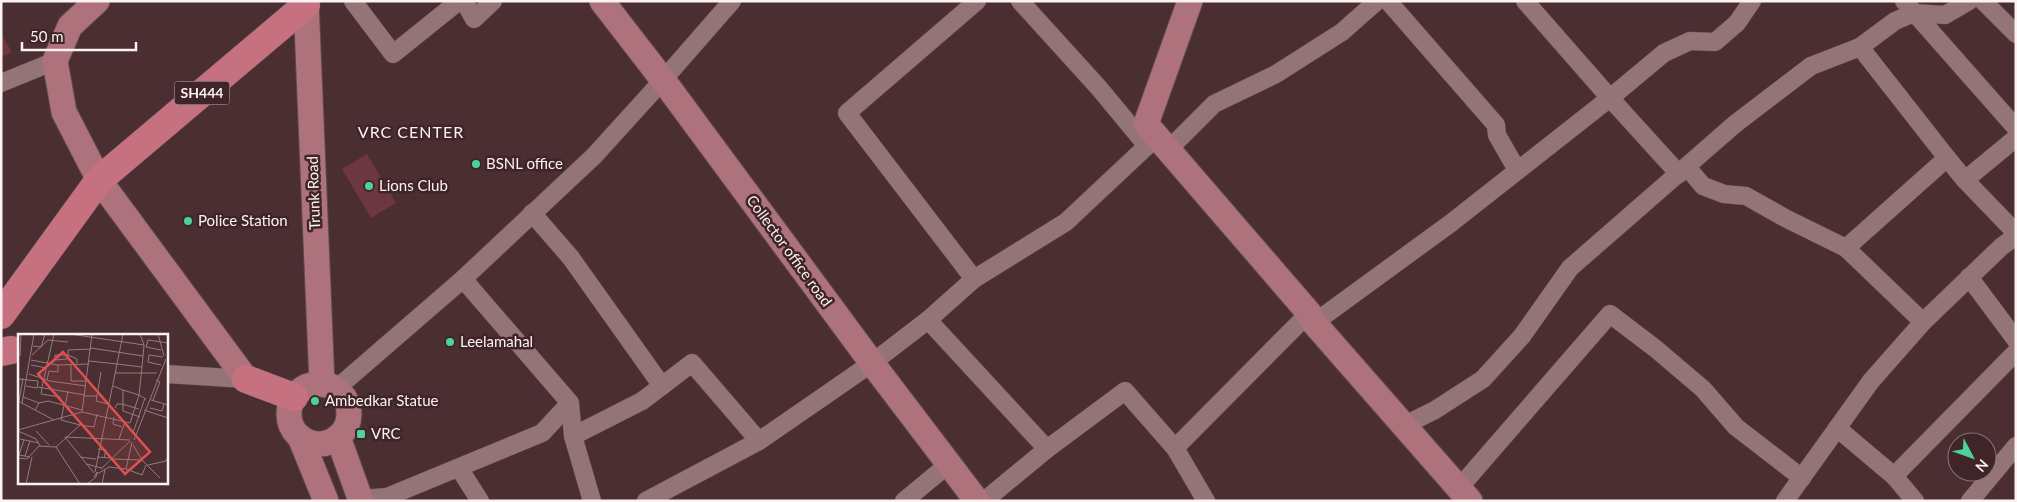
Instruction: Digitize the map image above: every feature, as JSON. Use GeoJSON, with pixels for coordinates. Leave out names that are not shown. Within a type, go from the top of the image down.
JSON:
{"type":"FeatureCollection","features":[{"type":"Feature","properties":{"kind":"main road","name":"SH444"},"geometry":{"type":"LineString","coordinates":[[1,315],[99,180],[307,3]]}},
{"type":"Feature","properties":{"kind":"main road"},"geometry":{"type":"LineString","coordinates":[[246,379],[294,397]]}},
{"type":"Feature","properties":{"kind":"street"},"geometry":{"type":"LineString","coordinates":[[98,1],[70,26],[55,61],[64,112],[99,180],[246,379]]}},
{"type":"Feature","properties":{"kind":"street"},"geometry":{"type":"LineString","coordinates":[[353,1],[393,54],[459,1]]}},
{"type":"Feature","properties":{"kind":"street"},"geometry":{"type":"LineString","coordinates":[[464,1],[474,19],[494,1]]}},
{"type":"Feature","properties":{"kind":"street","name":"Collector office road"},"geometry":{"type":"LineString","coordinates":[[602,1],[664,80],[872,363],[950,463],[977,501]]}},
{"type":"Feature","properties":{"kind":"street"},"geometry":{"type":"LineString","coordinates":[[326,501],[300,437],[292,426],[289,413],[294,397],[302,389],[312,385],[330,387],[344,382],[463,279],[594,156],[664,80],[732,1]]}},
{"type":"Feature","properties":{"kind":"street"},"geometry":{"type":"LineString","coordinates":[[974,279],[847,112],[977,1]]}},
{"type":"Feature","properties":{"kind":"street"},"geometry":{"type":"LineString","coordinates":[[1020,1],[1099,88],[1154,140],[1464,494],[1610,314],[1656,348],[1703,390],[1736,427],[1802,478]]}},
{"type":"Feature","properties":{"kind":"street"},"geometry":{"type":"LineString","coordinates":[[1154,140],[1190,1]]}},
{"type":"Feature","properties":{"kind":"street"},"geometry":{"type":"LineString","coordinates":[[646,501],[759,441],[872,363],[928,320],[974,279],[1066,222],[1154,140],[1214,104],[1276,74],[1342,32],[1377,1]]}},
{"type":"Feature","properties":{"kind":"street"},"geometry":{"type":"LineString","coordinates":[[1388,1],[1496,125],[1497,135],[1517,170]]}},
{"type":"Feature","properties":{"kind":"street"},"geometry":{"type":"LineString","coordinates":[[1175,448],[1311,318],[1451,223],[1664,53],[1690,41],[1715,42],[1737,23],[1752,1]]}},
{"type":"Feature","properties":{"kind":"street"},"geometry":{"type":"LineString","coordinates":[[1909,7],[1944,15],[1969,1]]}},
{"type":"Feature","properties":{"kind":"street"},"geometry":{"type":"LineString","coordinates":[[1983,1],[2016,34]]}},
{"type":"Feature","properties":{"kind":"street","name":"Trunk Road"},"geometry":{"type":"LineString","coordinates":[[307,3],[330,387]]}},
{"type":"Feature","properties":{"kind":"street"},"geometry":{"type":"LineString","coordinates":[[1535,5],[1610,98],[1683,170],[1703,186],[1724,194],[1746,196],[1846,248],[1923,322]]}},
{"type":"Feature","properties":{"kind":"street"},"geometry":{"type":"LineString","coordinates":[[1404,425],[1435,410],[1483,378],[1522,336],[1570,268],[1735,124],[1811,66],[1860,46],[1909,7]]}},
{"type":"Feature","properties":{"kind":"street"},"geometry":{"type":"LineString","coordinates":[[1909,7],[2016,128]]}},
{"type":"Feature","properties":{"kind":"street"},"geometry":{"type":"LineString","coordinates":[[1785,501],[1871,382],[1923,322],[2016,235],[1946,158],[1860,46]]}},
{"type":"Feature","properties":{"kind":"street"},"geometry":{"type":"LineString","coordinates":[[4,78],[55,61]]}},
{"type":"Feature","properties":{"kind":"street"},"geometry":{"type":"LineString","coordinates":[[1965,180],[2016,138]]}},
{"type":"Feature","properties":{"kind":"street"},"geometry":{"type":"LineString","coordinates":[[1846,248],[1946,158]]}},
{"type":"Feature","properties":{"kind":"street"},"geometry":{"type":"LineString","coordinates":[[532,213],[571,258],[662,386]]}},
{"type":"Feature","properties":{"kind":"street"},"geometry":{"type":"LineString","coordinates":[[1969,277],[2016,340]]}},
{"type":"Feature","properties":{"kind":"street"},"geometry":{"type":"LineString","coordinates":[[463,279],[570,403],[573,436],[592,501]]}},
{"type":"Feature","properties":{"kind":"street"},"geometry":{"type":"LineString","coordinates":[[928,320],[1047,449]]}},
{"type":"Feature","properties":{"kind":"street"},"geometry":{"type":"LineString","coordinates":[[1894,476],[2016,352]]}},
{"type":"Feature","properties":{"kind":"street"},"geometry":{"type":"LineString","coordinates":[[573,436],[642,401],[692,363],[759,441]]}},
{"type":"Feature","properties":{"kind":"street"},"geometry":{"type":"LineString","coordinates":[[168,374],[246,379]]}},
{"type":"Feature","properties":{"kind":"street"},"geometry":{"type":"LineString","coordinates":[[300,437],[312,443],[326,443],[338,437],[346,427],[349,414],[346,401],[330,387]]}},
{"type":"Feature","properties":{"kind":"street"},"geometry":{"type":"LineString","coordinates":[[984,501],[1047,449],[1125,392],[1175,448],[1206,501]]}},
{"type":"Feature","properties":{"kind":"street"},"geometry":{"type":"LineString","coordinates":[[338,437],[361,500],[388,499],[542,433],[570,403]]}},
{"type":"Feature","properties":{"kind":"street"},"geometry":{"type":"LineString","coordinates":[[1838,428],[1894,476],[1915,501]]}},
{"type":"Feature","properties":{"kind":"street"},"geometry":{"type":"LineString","coordinates":[[1970,501],[2016,446]]}},
{"type":"Feature","properties":{"kind":"street"},"geometry":{"type":"LineString","coordinates":[[904,501],[950,463]]}},
{"type":"Feature","properties":{"kind":"street"},"geometry":{"type":"LineString","coordinates":[[459,468],[480,501]]}},
{"type":"Feature","properties":{"kind":"shaded area"},"geometry":{"type":"Polygon","coordinates":[[[1,34],[12,52],[1,57],[1,34]]]}},
{"type":"Feature","properties":{"kind":"shaded area","name":"Lions Club"},"geometry":{"type":"Polygon","coordinates":[[[367,154],[396,203],[371,218],[342,169],[367,154]]]}},
{"type":"Feature","properties":{"kind":"place","name":"BSNL office"},"geometry":{"type":"Point","coordinates":[476,164]}},
{"type":"Feature","properties":{"kind":"place","name":"Lions Club"},"geometry":{"type":"Point","coordinates":[369,186]}},
{"type":"Feature","properties":{"kind":"place","name":"Police Station"},"geometry":{"type":"Point","coordinates":[188,221]}},
{"type":"Feature","properties":{"kind":"place","name":"Leelamahal"},"geometry":{"type":"Point","coordinates":[450,342]}},
{"type":"Feature","properties":{"kind":"place","name":"Ambedkar Statue"},"geometry":{"type":"Point","coordinates":[315,401]}},
{"type":"Feature","properties":{"kind":"place","name":"VRC"},"geometry":{"type":"Point","coordinates":[361,434]}},
{"type":"Feature","properties":{"kind":"district","name":"VRC CENTER"},"geometry":{"type":"Point","coordinates":[411,132]}}]}
